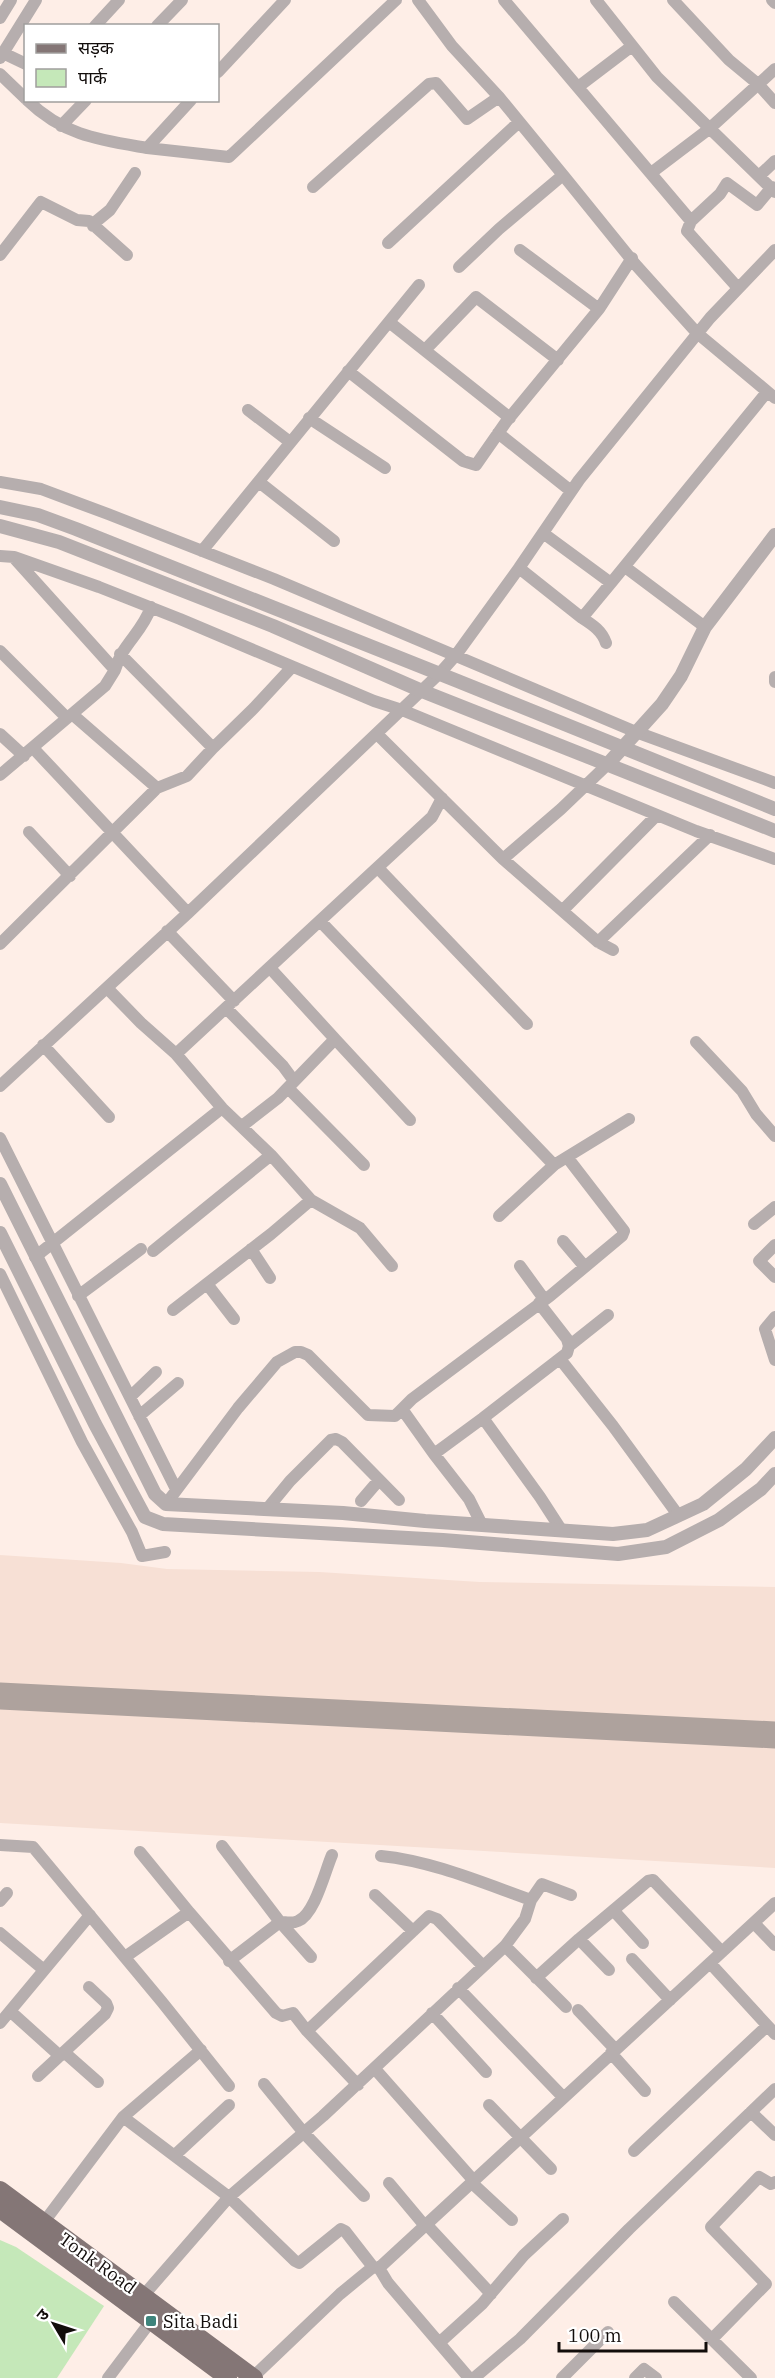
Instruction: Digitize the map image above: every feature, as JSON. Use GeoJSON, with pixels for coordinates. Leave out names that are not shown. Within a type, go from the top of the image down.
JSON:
{"type":"FeatureCollection","features":[{"type":"Feature","properties":{"kind":"main road","name":"Tonk Road"},"geometry":{"type":"LineString","coordinates":[[0,2190],[143,2296],[155,2315],[228,2378]]}},
{"type":"Feature","properties":{"kind":"main road","name":"Tonk Road"},"geometry":{"type":"LineString","coordinates":[[0,2209],[155,2315],[254,2378]]}},
{"type":"Feature","properties":{"kind":"street"},"geometry":{"type":"LineString","coordinates":[[0,18],[11,0]]}},
{"type":"Feature","properties":{"kind":"street"},"geometry":{"type":"LineString","coordinates":[[24,63],[1,55],[36,0]]}},
{"type":"Feature","properties":{"kind":"street"},"geometry":{"type":"LineString","coordinates":[[97,24],[119,0]]}},
{"type":"Feature","properties":{"kind":"street"},"geometry":{"type":"LineString","coordinates":[[159,24],[182,0]]}},
{"type":"Feature","properties":{"kind":"street"},"geometry":{"type":"LineString","coordinates":[[219,71],[285,0]]}},
{"type":"Feature","properties":{"kind":"street"},"geometry":{"type":"LineString","coordinates":[[29,102],[68,130],[100,140],[229,157],[396,0]]}},
{"type":"Feature","properties":{"kind":"street"},"geometry":{"type":"LineString","coordinates":[[418,0],[452,46],[499,98],[697,333],[771,395],[582,618]]}},
{"type":"Feature","properties":{"kind":"street"},"geometry":{"type":"LineString","coordinates":[[504,0],[691,221]]}},
{"type":"Feature","properties":{"kind":"street"},"geometry":{"type":"LineString","coordinates":[[596,0],[657,77],[773,189],[757,206],[727,183],[720,194],[691,221],[687,231],[738,288]]}},
{"type":"Feature","properties":{"kind":"street"},"geometry":{"type":"LineString","coordinates":[[673,0],[729,60],[758,84],[775,102]]}},
{"type":"Feature","properties":{"kind":"street"},"geometry":{"type":"LineString","coordinates":[[578,87],[632,46]]}},
{"type":"Feature","properties":{"kind":"street"},"geometry":{"type":"LineString","coordinates":[[651,173],[710,129],[775,69]]}},
{"type":"Feature","properties":{"kind":"street"},"geometry":{"type":"LineString","coordinates":[[0,74],[24,98]]}},
{"type":"Feature","properties":{"kind":"street"},"geometry":{"type":"LineString","coordinates":[[313,187],[429,84],[436,83],[467,119],[499,98]]}},
{"type":"Feature","properties":{"kind":"street"},"geometry":{"type":"LineString","coordinates":[[61,126],[84,102]]}},
{"type":"Feature","properties":{"kind":"street"},"geometry":{"type":"LineString","coordinates":[[147,148],[189,102]]}},
{"type":"Feature","properties":{"kind":"street"},"geometry":{"type":"LineString","coordinates":[[388,243],[519,122]]}},
{"type":"Feature","properties":{"kind":"street"},"geometry":{"type":"LineString","coordinates":[[759,176],[775,161]]}},
{"type":"Feature","properties":{"kind":"street"},"geometry":{"type":"LineString","coordinates":[[93,226],[110,210],[135,173]]}},
{"type":"Feature","properties":{"kind":"street"},"geometry":{"type":"LineString","coordinates":[[459,267],[499,229],[563,175]]}},
{"type":"Feature","properties":{"kind":"street"},"geometry":{"type":"LineString","coordinates":[[0,255],[41,202],[77,220],[89,221],[127,255]]}},
{"type":"Feature","properties":{"kind":"street"},"geometry":{"type":"LineString","coordinates":[[520,250],[599,309]]}},
{"type":"Feature","properties":{"kind":"street"},"geometry":{"type":"LineString","coordinates":[[0,1086],[188,913],[440,673],[456,655],[519,568],[571,491],[697,333],[775,250]]}},
{"type":"Feature","properties":{"kind":"street"},"geometry":{"type":"LineString","coordinates":[[348,371],[410,417],[463,461],[476,465],[498,433],[599,309],[632,258]]}},
{"type":"Feature","properties":{"kind":"street"},"geometry":{"type":"LineString","coordinates":[[202,551],[419,285]]}},
{"type":"Feature","properties":{"kind":"street"},"geometry":{"type":"LineString","coordinates":[[425,350],[476,297],[558,360]]}},
{"type":"Feature","properties":{"kind":"street"},"geometry":{"type":"LineString","coordinates":[[389,322],[510,418]]}},
{"type":"Feature","properties":{"kind":"street"},"geometry":{"type":"LineString","coordinates":[[248,410],[290,442]]}},
{"type":"Feature","properties":{"kind":"street"},"geometry":{"type":"LineString","coordinates":[[309,418],[385,468]]}},
{"type":"Feature","properties":{"kind":"street"},"geometry":{"type":"LineString","coordinates":[[498,433],[571,491]]}},
{"type":"Feature","properties":{"kind":"street"},"geometry":{"type":"LineString","coordinates":[[0,482],[40,489],[202,551],[636,732],[775,783]]}},
{"type":"Feature","properties":{"kind":"street"},"geometry":{"type":"LineString","coordinates":[[259,482],[334,541]]}},
{"type":"Feature","properties":{"kind":"street"},"geometry":{"type":"LineString","coordinates":[[0,507],[38,515],[440,673],[622,749],[775,809]]}},
{"type":"Feature","properties":{"kind":"street"},"geometry":{"type":"LineString","coordinates":[[0,526],[59,542],[273,626],[422,691],[775,831]]}},
{"type":"Feature","properties":{"kind":"street"},"geometry":{"type":"LineString","coordinates":[[543,533],[611,583]]}},
{"type":"Feature","properties":{"kind":"street"},"geometry":{"type":"LineString","coordinates":[[503,859],[561,810],[607,765],[662,704],[681,676],[705,627],[775,535]]}},
{"type":"Feature","properties":{"kind":"street"},"geometry":{"type":"LineString","coordinates":[[0,556],[14,557],[151,607],[374,701],[402,710],[710,836],[775,859]]}},
{"type":"Feature","properties":{"kind":"street"},"geometry":{"type":"LineString","coordinates":[[14,557],[115,670]]}},
{"type":"Feature","properties":{"kind":"street"},"geometry":{"type":"LineString","coordinates":[[625,567],[705,627]]}},
{"type":"Feature","properties":{"kind":"street"},"geometry":{"type":"LineString","coordinates":[[519,568],[597,629],[606,643]]}},
{"type":"Feature","properties":{"kind":"street"},"geometry":{"type":"LineString","coordinates":[[0,775],[105,686],[115,670],[120,654],[139,632],[151,607]]}},
{"type":"Feature","properties":{"kind":"street"},"geometry":{"type":"LineString","coordinates":[[0,651],[69,716],[157,788]]}},
{"type":"Feature","properties":{"kind":"street"},"geometry":{"type":"LineString","coordinates":[[120,654],[213,748]]}},
{"type":"Feature","properties":{"kind":"street"},"geometry":{"type":"LineString","coordinates":[[0,944],[157,788],[186,776],[292,667]]}},
{"type":"Feature","properties":{"kind":"street"},"geometry":{"type":"LineString","coordinates":[[0,734],[28,752],[114,833],[188,913]]}},
{"type":"Feature","properties":{"kind":"street"},"geometry":{"type":"LineString","coordinates":[[377,734],[503,859],[598,942],[614,950]]}},
{"type":"Feature","properties":{"kind":"street"},"geometry":{"type":"LineString","coordinates":[[176,1054],[432,817],[442,798]]}},
{"type":"Feature","properties":{"kind":"street"},"geometry":{"type":"LineString","coordinates":[[563,910],[657,815]]}},
{"type":"Feature","properties":{"kind":"street"},"geometry":{"type":"LineString","coordinates":[[29,831],[70,876]]}},
{"type":"Feature","properties":{"kind":"street"},"geometry":{"type":"LineString","coordinates":[[598,942],[710,836]]}},
{"type":"Feature","properties":{"kind":"street"},"geometry":{"type":"LineString","coordinates":[[378,868],[527,1024]]}},
{"type":"Feature","properties":{"kind":"street"},"geometry":{"type":"LineString","coordinates":[[320,921],[554,1165]]}},
{"type":"Feature","properties":{"kind":"street"},"geometry":{"type":"LineString","coordinates":[[167,932],[283,1066],[291,1084],[364,1165]]}},
{"type":"Feature","properties":{"kind":"street"},"geometry":{"type":"LineString","coordinates":[[270,968],[410,1119]]}},
{"type":"Feature","properties":{"kind":"street"},"geometry":{"type":"LineString","coordinates":[[107,988],[176,1054],[222,1108],[271,1155],[311,1200],[360,1228],[392,1266]]}},
{"type":"Feature","properties":{"kind":"street"},"geometry":{"type":"LineString","coordinates":[[242,1126],[291,1084],[335,1039]]}},
{"type":"Feature","properties":{"kind":"street"},"geometry":{"type":"LineString","coordinates":[[696,1042],[742,1091],[756,1114],[775,1136]]}},
{"type":"Feature","properties":{"kind":"street"},"geometry":{"type":"LineString","coordinates":[[43,1046],[110,1117]]}},
{"type":"Feature","properties":{"kind":"street"},"geometry":{"type":"LineString","coordinates":[[35,1257],[222,1108]]}},
{"type":"Feature","properties":{"kind":"street"},"geometry":{"type":"LineString","coordinates":[[499,1216],[554,1165],[629,1119]]}},
{"type":"Feature","properties":{"kind":"street"},"geometry":{"type":"LineString","coordinates":[[0,1138],[176,1489]]}},
{"type":"Feature","properties":{"kind":"street"},"geometry":{"type":"LineString","coordinates":[[78,1296],[147,1250],[271,1155]]}},
{"type":"Feature","properties":{"kind":"street"},"geometry":{"type":"LineString","coordinates":[[163,1524],[166,1504],[176,1489],[238,1408],[277,1362],[288,1354],[301,1352],[308,1355],[368,1415],[395,1416],[428,1387],[622,1236],[624,1231],[567,1157]]}},
{"type":"Feature","properties":{"kind":"street"},"geometry":{"type":"LineString","coordinates":[[0,1184],[155,1494],[166,1504],[343,1513],[613,1534],[647,1530],[703,1504],[738,1476],[775,1438]]}},
{"type":"Feature","properties":{"kind":"street"},"geometry":{"type":"LineString","coordinates":[[173,1310],[311,1200]]}},
{"type":"Feature","properties":{"kind":"street"},"geometry":{"type":"LineString","coordinates":[[754,1224],[775,1207]]}},
{"type":"Feature","properties":{"kind":"street"},"geometry":{"type":"LineString","coordinates":[[0,1233],[95,1424],[145,1516],[163,1524],[443,1540],[618,1554],[666,1547],[708,1526],[761,1490],[775,1474]]}},
{"type":"Feature","properties":{"kind":"street"},"geometry":{"type":"LineString","coordinates":[[563,1241],[585,1267]]}},
{"type":"Feature","properties":{"kind":"street"},"geometry":{"type":"LineString","coordinates":[[775,1245],[759,1261],[775,1277]]}},
{"type":"Feature","properties":{"kind":"street"},"geometry":{"type":"LineString","coordinates":[[251,1249],[270,1278]]}},
{"type":"Feature","properties":{"kind":"street"},"geometry":{"type":"LineString","coordinates":[[434,1454],[567,1353],[569,1346],[567,1339],[520,1266]]}},
{"type":"Feature","properties":{"kind":"street"},"geometry":{"type":"LineString","coordinates":[[0,1274],[77,1432],[132,1532],[142,1556],[165,1552]]}},
{"type":"Feature","properties":{"kind":"street"},"geometry":{"type":"LineString","coordinates":[[207,1284],[234,1319]]}},
{"type":"Feature","properties":{"kind":"street"},"geometry":{"type":"LineString","coordinates":[[569,1346],[608,1316]]}},
{"type":"Feature","properties":{"kind":"street"},"geometry":{"type":"LineString","coordinates":[[775,1317],[765,1329],[775,1360]]}},
{"type":"Feature","properties":{"kind":"street"},"geometry":{"type":"LineString","coordinates":[[560,1359],[613,1426],[678,1515]]}},
{"type":"Feature","properties":{"kind":"street"},"geometry":{"type":"LineString","coordinates":[[130,1397],[156,1372]]}},
{"type":"Feature","properties":{"kind":"street"},"geometry":{"type":"LineString","coordinates":[[140,1416],[178,1383]]}},
{"type":"Feature","properties":{"kind":"street"},"geometry":{"type":"LineString","coordinates":[[402,1409],[469,1499],[482,1525]]}},
{"type":"Feature","properties":{"kind":"street"},"geometry":{"type":"LineString","coordinates":[[483,1418],[562,1531]]}},
{"type":"Feature","properties":{"kind":"street"},"geometry":{"type":"LineString","coordinates":[[267,1509],[290,1481],[331,1440],[336,1439],[342,1442],[399,1500]]}},
{"type":"Feature","properties":{"kind":"street"},"geometry":{"type":"LineString","coordinates":[[361,1501],[379,1480]]}},
{"type":"Feature","properties":{"kind":"street"},"geometry":{"type":"LineString","coordinates":[[0,1845],[33,1847],[229,2086]]}},
{"type":"Feature","properties":{"kind":"street"},"geometry":{"type":"LineString","coordinates":[[222,1846],[280,1922],[311,1956]]}},
{"type":"Feature","properties":{"kind":"street"},"geometry":{"type":"LineString","coordinates":[[140,1852],[229,1961],[276,2013],[282,2016],[293,2013],[358,2085]]}},
{"type":"Feature","properties":{"kind":"street"},"geometry":{"type":"LineString","coordinates":[[229,1961],[280,1922],[294,1923],[309,1912],[332,1855]]}},
{"type":"Feature","properties":{"kind":"street"},"geometry":{"type":"LineString","coordinates":[[381,1856],[399,1858],[446,1871],[531,1900]]}},
{"type":"Feature","properties":{"kind":"street"},"geometry":{"type":"LineString","coordinates":[[536,1978],[648,1881],[653,1880],[722,1952]]}},
{"type":"Feature","properties":{"kind":"street"},"geometry":{"type":"LineString","coordinates":[[143,2296],[229,2197],[358,2085],[505,1946],[525,1919],[531,1900],[542,1884],[571,1895]]}},
{"type":"Feature","properties":{"kind":"street"},"geometry":{"type":"LineString","coordinates":[[375,1895],[413,1931]]}},
{"type":"Feature","properties":{"kind":"street"},"geometry":{"type":"LineString","coordinates":[[254,2378],[340,2294],[376,2268],[426,2225],[775,1903]]}},
{"type":"Feature","properties":{"kind":"street"},"geometry":{"type":"LineString","coordinates":[[614,1911],[643,1943]]}},
{"type":"Feature","properties":{"kind":"street"},"geometry":{"type":"LineString","coordinates":[[125,1957],[189,1912]]}},
{"type":"Feature","properties":{"kind":"street"},"geometry":{"type":"LineString","coordinates":[[0,2023],[90,1915]]}},
{"type":"Feature","properties":{"kind":"street"},"geometry":{"type":"LineString","coordinates":[[307,2031],[429,1916],[437,1919],[483,1966]]}},
{"type":"Feature","properties":{"kind":"street"},"geometry":{"type":"LineString","coordinates":[[754,1923],[775,1945]]}},
{"type":"Feature","properties":{"kind":"street"},"geometry":{"type":"LineString","coordinates":[[0,1933],[44,1970]]}},
{"type":"Feature","properties":{"kind":"street"},"geometry":{"type":"LineString","coordinates":[[579,1940],[609,1970]]}},
{"type":"Feature","properties":{"kind":"street"},"geometry":{"type":"LineString","coordinates":[[505,1946],[613,2051],[645,2091]]}},
{"type":"Feature","properties":{"kind":"street"},"geometry":{"type":"LineString","coordinates":[[632,1959],[670,2000]]}},
{"type":"Feature","properties":{"kind":"street"},"geometry":{"type":"LineString","coordinates":[[634,2151],[771,2030],[710,1963]]}},
{"type":"Feature","properties":{"kind":"street"},"geometry":{"type":"LineString","coordinates":[[38,2076],[105,2014],[108,2008],[106,2003],[89,1988]]}},
{"type":"Feature","properties":{"kind":"street"},"geometry":{"type":"LineString","coordinates":[[458,1988],[563,2097]]}},
{"type":"Feature","properties":{"kind":"street"},"geometry":{"type":"LineString","coordinates":[[10,2011],[98,2082]]}},
{"type":"Feature","properties":{"kind":"street"},"geometry":{"type":"LineString","coordinates":[[432,2013],[486,2072]]}},
{"type":"Feature","properties":{"kind":"street"},"geometry":{"type":"LineString","coordinates":[[44,2222],[123,2117],[201,2050]]}},
{"type":"Feature","properties":{"kind":"street"},"geometry":{"type":"LineString","coordinates":[[375,2069],[473,2182],[512,2220]]}},
{"type":"Feature","properties":{"kind":"street"},"geometry":{"type":"LineString","coordinates":[[264,2084],[304,2133],[364,2196]]}},
{"type":"Feature","properties":{"kind":"street"},"geometry":{"type":"LineString","coordinates":[[123,2117],[229,2197],[295,2261],[299,2263],[341,2229],[345,2231],[438,2343],[471,2378],[520,2339],[629,2229],[775,2090]]}},
{"type":"Feature","properties":{"kind":"street"},"geometry":{"type":"LineString","coordinates":[[489,2104],[552,2169]]}},
{"type":"Feature","properties":{"kind":"street"},"geometry":{"type":"LineString","coordinates":[[175,2156],[229,2105]]}},
{"type":"Feature","properties":{"kind":"street"},"geometry":{"type":"LineString","coordinates":[[751,2112],[775,2135]]}},
{"type":"Feature","properties":{"kind":"street"},"geometry":{"type":"LineString","coordinates":[[712,2339],[766,2284],[711,2227],[759,2176],[771,2184],[775,2182]]}},
{"type":"Feature","properties":{"kind":"street"},"geometry":{"type":"LineString","coordinates":[[389,2183],[491,2294]]}},
{"type":"Feature","properties":{"kind":"street"},"geometry":{"type":"LineString","coordinates":[[438,2343],[491,2294],[524,2255],[563,2219]]}},
{"type":"Feature","properties":{"kind":"street"},"geometry":{"type":"LineString","coordinates":[[674,2302],[751,2378]]}},
{"type":"Feature","properties":{"kind":"street"},"geometry":{"type":"LineString","coordinates":[[108,2378],[155,2315]]}},
{"type":"Feature","properties":{"kind":"street"},"geometry":{"type":"LineString","coordinates":[[562,2378],[608,2332]]}},
{"type":"Feature","properties":{"kind":"street"},"geometry":{"type":"LineString","coordinates":[[635,2378],[644,2369],[656,2378]]}},
{"type":"Feature","properties":{"kind":"shaded area"},"geometry":{"type":"Polygon","coordinates":[[[0,1555],[121,1563],[167,1569],[319,1572],[480,1582],[775,1587],[775,1868],[0,1823],[0,1555]]]}},
{"type":"Feature","properties":{"kind":"green space"},"geometry":{"type":"Polygon","coordinates":[[[0,2240],[16,2247],[104,2306],[57,2378],[0,2378],[0,2240]]]}},
{"type":"Feature","properties":{"kind":"taxiway"},"geometry":{"type":"LineString","coordinates":[[0,1696],[775,1735]]}},
{"type":"Feature","properties":{"kind":"place","name":"Sita Badi"},"geometry":{"type":"Point","coordinates":[151,2321]}}]}
